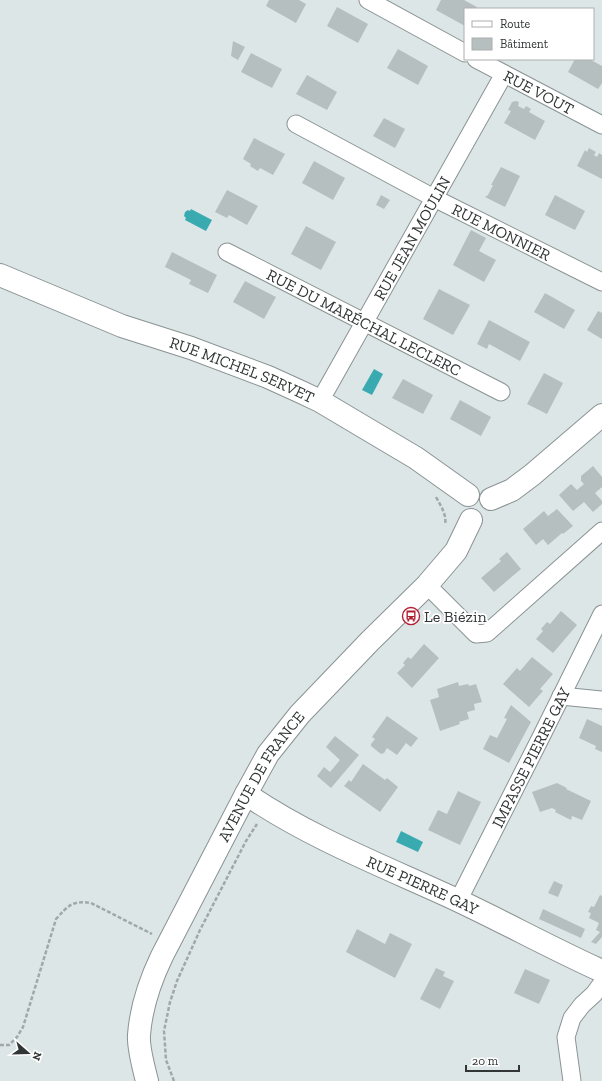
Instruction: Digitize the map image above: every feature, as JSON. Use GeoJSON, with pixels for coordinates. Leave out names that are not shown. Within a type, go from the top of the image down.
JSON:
{"type":"FeatureCollection","features":[{"type":"Feature","properties":{"kind":"street"},"geometry":{"type":"LineString","coordinates":[[368,0],[464,52]]}},
{"type":"Feature","properties":{"kind":"street","name":"RUE VOUT"},"geometry":{"type":"LineString","coordinates":[[478,60],[602,125]]}},
{"type":"Feature","properties":{"kind":"street","name":"RUE JEAN MOULIN"},"geometry":{"type":"LineString","coordinates":[[320,402],[364,321],[504,74]]}},
{"type":"Feature","properties":{"kind":"street","name":"RUE MONNIER"},"geometry":{"type":"LineString","coordinates":[[296,124],[434,198],[602,282]]}},
{"type":"Feature","properties":{"kind":"street","name":"RUE DU MARÉCHAL LECLERC"},"geometry":{"type":"LineString","coordinates":[[227,252],[501,392]]}},
{"type":"Feature","properties":{"kind":"street","name":"RUE MICHEL SERVET"},"geometry":{"type":"LineString","coordinates":[[0,275],[122,326],[190,348],[268,377],[320,402],[416,458],[468,495]]}},
{"type":"Feature","properties":{"kind":"street"},"geometry":{"type":"LineString","coordinates":[[491,499],[512,490],[532,475],[602,415]]}},
{"type":"Feature","properties":{"kind":"street"},"geometry":{"type":"LineString","coordinates":[[481,491],[491,499],[493,508],[489,517],[485,520],[475,521],[467,517],[463,508],[463,503],[465,498],[472,492],[481,491]]}},
{"type":"Feature","properties":{"kind":"street","name":"AVENUE DE FRANCE"},"geometry":{"type":"LineString","coordinates":[[147,1081],[142,1065],[139,1037],[148,989],[162,956],[268,754],[300,714],[426,585],[456,551],[471,520]]}},
{"type":"Feature","properties":{"kind":"street"},"geometry":{"type":"LineString","coordinates":[[426,585],[476,634],[487,633],[602,531]]}},
{"type":"Feature","properties":{"kind":"street","name":"IMPASSE PIERRE GAY"},"geometry":{"type":"LineString","coordinates":[[458,901],[602,614]]}},
{"type":"Feature","properties":{"kind":"street"},"geometry":{"type":"LineString","coordinates":[[562,696],[602,700]]}},
{"type":"Feature","properties":{"kind":"street","name":"RUE PIERRE GAY"},"geometry":{"type":"LineString","coordinates":[[246,794],[273,812],[303,829],[458,901],[602,971]]}},
{"type":"Feature","properties":{"kind":"street"},"geometry":{"type":"LineString","coordinates":[[572,1081],[566,1036],[572,1018],[602,983]]}},
{"type":"Feature","properties":{"kind":"path"},"geometry":{"type":"LineString","coordinates":[[174,1081],[166,1060],[164,1031],[170,1002],[177,981],[200,930],[246,841]]}},
{"type":"Feature","properties":{"kind":"path"},"geometry":{"type":"LineString","coordinates":[[0,1045],[9,1045],[17,1037],[23,1027],[56,919],[68,906],[82,902],[91,903],[152,934]]}},
{"type":"Feature","properties":{"kind":"water"},"geometry":{"type":"Polygon","coordinates":[[[191,209],[212,220],[206,231],[185,220],[185,212],[188,210],[190,211],[191,209]]]}},
{"type":"Feature","properties":{"kind":"water"},"geometry":{"type":"Polygon","coordinates":[[[374,369],[383,374],[372,395],[362,390],[374,369]]]}},
{"type":"Feature","properties":{"kind":"water"},"geometry":{"type":"Polygon","coordinates":[[[401,831],[423,842],[418,852],[396,842],[401,831]]]}},
{"type":"Feature","properties":{"kind":"building"},"geometry":{"type":"Polygon","coordinates":[[[269,0],[299,0],[306,4],[296,23],[266,6],[269,0]]]}},
{"type":"Feature","properties":{"kind":"building"},"geometry":{"type":"Polygon","coordinates":[[[441,0],[464,0],[477,7],[464,8],[464,25],[436,10],[441,0]]]}},
{"type":"Feature","properties":{"kind":"building"},"geometry":{"type":"Polygon","coordinates":[[[337,7],[368,24],[358,43],[327,26],[337,7]]]}},
{"type":"Feature","properties":{"kind":"building"},"geometry":{"type":"Polygon","coordinates":[[[233,41],[245,47],[238,60],[231,56],[233,41]]]}},
{"type":"Feature","properties":{"kind":"building"},"geometry":{"type":"Polygon","coordinates":[[[398,49],[428,66],[418,85],[387,68],[398,49]]]}},
{"type":"Feature","properties":{"kind":"building"},"geometry":{"type":"Polygon","coordinates":[[[251,53],[282,69],[272,88],[241,72],[251,53]]]}},
{"type":"Feature","properties":{"kind":"building"},"geometry":{"type":"Polygon","coordinates":[[[574,60],[591,60],[602,66],[602,83],[598,89],[568,72],[574,60]]]}},
{"type":"Feature","properties":{"kind":"building"},"geometry":{"type":"Polygon","coordinates":[[[307,75],[337,92],[327,110],[296,94],[307,75]]]}},
{"type":"Feature","properties":{"kind":"building"},"geometry":{"type":"Polygon","coordinates":[[[512,102],[519,102],[518,106],[524,109],[526,106],[531,109],[529,112],[545,121],[535,140],[504,123],[511,111],[508,110],[512,102]]]}},
{"type":"Feature","properties":{"kind":"building"},"geometry":{"type":"Polygon","coordinates":[[[384,118],[405,129],[395,148],[373,136],[384,118]]]}},
{"type":"Feature","properties":{"kind":"building"},"geometry":{"type":"Polygon","coordinates":[[[254,138],[285,154],[273,175],[260,168],[258,171],[243,159],[254,138]]]}},
{"type":"Feature","properties":{"kind":"building"},"geometry":{"type":"Polygon","coordinates":[[[589,148],[596,152],[594,155],[597,157],[599,153],[602,155],[602,179],[577,166],[585,150],[587,152],[589,148]]]}},
{"type":"Feature","properties":{"kind":"building"},"geometry":{"type":"Polygon","coordinates":[[[314,161],[345,178],[333,200],[302,183],[314,161]]]}},
{"type":"Feature","properties":{"kind":"building"},"geometry":{"type":"Polygon","coordinates":[[[501,167],[520,176],[505,207],[485,197],[488,195],[493,185],[491,185],[501,167]]]}},
{"type":"Feature","properties":{"kind":"building"},"geometry":{"type":"Polygon","coordinates":[[[227,190],[258,206],[247,225],[229,215],[227,218],[215,212],[227,190]]]}},
{"type":"Feature","properties":{"kind":"building"},"geometry":{"type":"Polygon","coordinates":[[[381,195],[390,200],[384,209],[376,205],[381,195]]]}},
{"type":"Feature","properties":{"kind":"building"},"geometry":{"type":"Polygon","coordinates":[[[555,195],[585,211],[575,230],[545,215],[555,195]]]}},
{"type":"Feature","properties":{"kind":"building"},"geometry":{"type":"Polygon","coordinates":[[[306,226],[336,242],[321,270],[291,254],[306,226]]]}},
{"type":"Feature","properties":{"kind":"building"},"geometry":{"type":"Polygon","coordinates":[[[471,230],[486,238],[479,251],[496,260],[484,282],[453,265],[471,230]]]}},
{"type":"Feature","properties":{"kind":"building"},"geometry":{"type":"Polygon","coordinates":[[[172,252],[217,275],[208,293],[189,284],[191,280],[165,267],[172,252]]]}},
{"type":"Feature","properties":{"kind":"building"},"geometry":{"type":"Polygon","coordinates":[[[245,281],[276,297],[264,319],[233,302],[245,281]]]}},
{"type":"Feature","properties":{"kind":"building"},"geometry":{"type":"Polygon","coordinates":[[[439,289],[470,305],[453,335],[423,319],[439,289]]]}},
{"type":"Feature","properties":{"kind":"building"},"geometry":{"type":"Polygon","coordinates":[[[545,293],[575,310],[564,329],[534,312],[545,293]]]}},
{"type":"Feature","properties":{"kind":"building"},"geometry":{"type":"Polygon","coordinates":[[[598,311],[602,313],[602,339],[587,330],[598,311]]]}},
{"type":"Feature","properties":{"kind":"building"},"geometry":{"type":"Polygon","coordinates":[[[489,320],[530,342],[520,361],[489,344],[487,349],[477,344],[489,320]]]}},
{"type":"Feature","properties":{"kind":"building"},"geometry":{"type":"Polygon","coordinates":[[[544,373],[563,383],[547,414],[527,404],[544,373]]]}},
{"type":"Feature","properties":{"kind":"building"},"geometry":{"type":"Polygon","coordinates":[[[403,379],[433,395],[423,414],[392,398],[403,379]]]}},
{"type":"Feature","properties":{"kind":"building"},"geometry":{"type":"Polygon","coordinates":[[[460,400],[491,417],[481,436],[450,419],[460,400]]]}},
{"type":"Feature","properties":{"kind":"building"},"geometry":{"type":"Polygon","coordinates":[[[593,466],[602,477],[602,487],[595,493],[602,501],[602,504],[593,512],[584,502],[573,511],[559,495],[571,484],[577,490],[584,484],[581,481],[581,476],[593,466]]]}},
{"type":"Feature","properties":{"kind":"building"},"geometry":{"type":"Polygon","coordinates":[[[557,509],[573,526],[548,545],[543,539],[536,545],[523,529],[544,511],[548,516],[557,509]]]}},
{"type":"Feature","properties":{"kind":"building"},"geometry":{"type":"Polygon","coordinates":[[[507,552],[521,569],[494,592],[481,578],[501,561],[499,559],[507,552]]]}},
{"type":"Feature","properties":{"kind":"building"},"geometry":{"type":"Polygon","coordinates":[[[561,611],[577,625],[553,653],[536,639],[543,631],[541,629],[547,622],[550,624],[561,611]]]}},
{"type":"Feature","properties":{"kind":"building"},"geometry":{"type":"Polygon","coordinates":[[[424,644],[439,658],[412,688],[397,673],[405,665],[403,663],[408,657],[411,659],[424,644]]]}},
{"type":"Feature","properties":{"kind":"building"},"geometry":{"type":"Polygon","coordinates":[[[532,657],[553,674],[540,689],[543,691],[529,707],[503,684],[517,668],[520,671],[532,657]]]}},
{"type":"Feature","properties":{"kind":"building"},"geometry":{"type":"Polygon","coordinates":[[[458,682],[459,686],[476,684],[482,702],[474,704],[475,710],[467,712],[469,719],[440,731],[430,700],[439,697],[437,689],[458,682]]]}},
{"type":"Feature","properties":{"kind":"building"},"geometry":{"type":"Polygon","coordinates":[[[511,705],[531,722],[509,763],[483,749],[490,735],[497,738],[507,719],[504,718],[511,705]]]}},
{"type":"Feature","properties":{"kind":"building"},"geometry":{"type":"Polygon","coordinates":[[[387,716],[418,738],[411,747],[406,743],[397,755],[387,748],[384,753],[381,754],[371,746],[375,739],[372,737],[387,716]]]}},
{"type":"Feature","properties":{"kind":"building"},"geometry":{"type":"Polygon","coordinates":[[[587,719],[602,726],[602,752],[595,749],[596,746],[579,738],[587,719]]]}},
{"type":"Feature","properties":{"kind":"building"},"geometry":{"type":"Polygon","coordinates":[[[335,736],[359,755],[331,788],[317,776],[324,767],[330,772],[340,760],[326,747],[335,736]]]}},
{"type":"Feature","properties":{"kind":"building"},"geometry":{"type":"Polygon","coordinates":[[[363,764],[385,780],[387,778],[398,787],[380,812],[344,786],[349,780],[351,782],[363,764]]]}},
{"type":"Feature","properties":{"kind":"building"},"geometry":{"type":"Polygon","coordinates":[[[557,783],[591,801],[582,820],[572,816],[571,820],[555,812],[556,810],[552,808],[540,812],[532,792],[557,783]]]}},
{"type":"Feature","properties":{"kind":"building"},"geometry":{"type":"Polygon","coordinates":[[[458,791],[481,802],[460,845],[428,830],[438,810],[447,814],[458,791]]]}},
{"type":"Feature","properties":{"kind":"building"},"geometry":{"type":"Polygon","coordinates":[[[554,881],[563,885],[558,897],[548,893],[554,881]]]}},
{"type":"Feature","properties":{"kind":"building"},"geometry":{"type":"Polygon","coordinates":[[[600,895],[602,896],[602,937],[596,944],[591,942],[600,932],[596,930],[599,923],[589,918],[591,913],[588,912],[591,906],[594,907],[600,895]]]}},
{"type":"Feature","properties":{"kind":"building"},"geometry":{"type":"Polygon","coordinates":[[[543,909],[585,929],[581,938],[539,919],[543,909]]]}},
{"type":"Feature","properties":{"kind":"building"},"geometry":{"type":"Polygon","coordinates":[[[357,929],[385,944],[390,933],[412,944],[395,978],[346,952],[357,929]]]}},
{"type":"Feature","properties":{"kind":"building"},"geometry":{"type":"Polygon","coordinates":[[[436,968],[445,972],[443,976],[454,981],[440,1009],[420,999],[436,968]]]}},
{"type":"Feature","properties":{"kind":"building"},"geometry":{"type":"Polygon","coordinates":[[[525,969],[550,980],[539,1004],[514,993],[525,969]]]}},
{"type":"Feature","properties":{"kind":"place","name":"Le Biézin"},"geometry":{"type":"Point","coordinates":[411,616]}}]}
